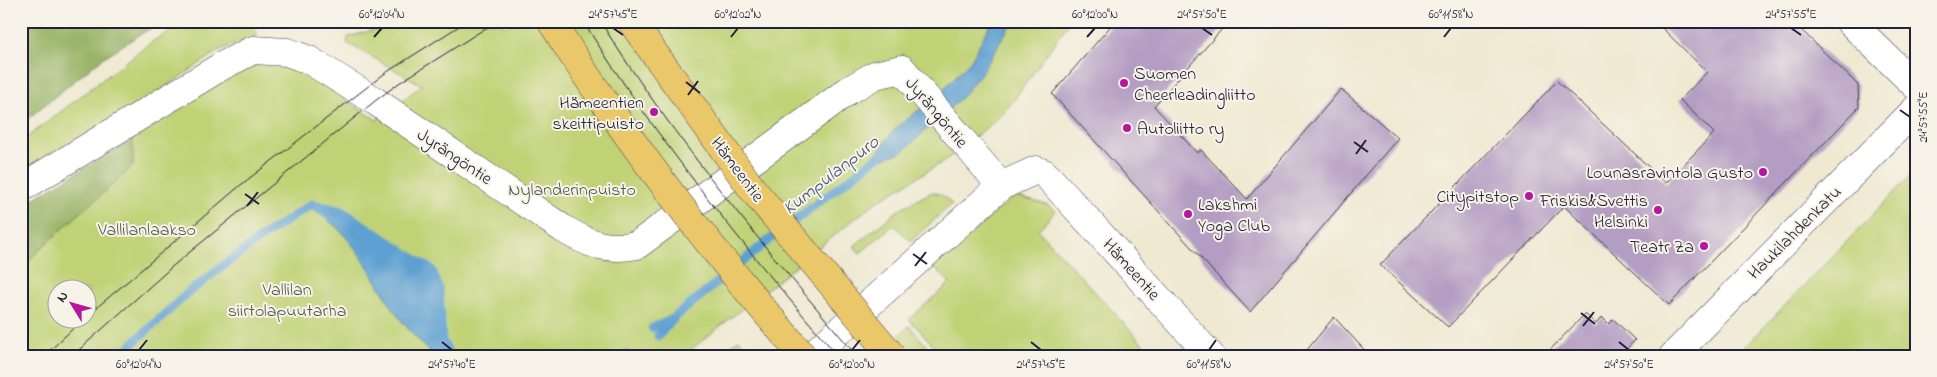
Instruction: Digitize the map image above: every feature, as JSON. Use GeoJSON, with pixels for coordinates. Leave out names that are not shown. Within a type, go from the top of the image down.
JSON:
{"type":"FeatureCollection","features":[{"type":"Feature","properties":{"kind":"main road"},"geometry":{"type":"LineString","coordinates":[[551,21],[641,154],[700,232],[802,356]]}},
{"type":"Feature","properties":{"kind":"main road","name":"Hämeentie"},"geometry":{"type":"LineString","coordinates":[[631,21],[753,190],[892,356]]}},
{"type":"Feature","properties":{"kind":"street"},"geometry":{"type":"LineString","coordinates":[[1849,21],[1916,86]]}},
{"type":"Feature","properties":{"kind":"street","name":"Jyrängöntie"},"geometry":{"type":"LineString","coordinates":[[21,188],[215,70],[253,50],[287,52],[309,60],[375,101],[582,241],[603,247],[620,248],[637,245],[849,90],[875,75],[902,69],[924,98],[1001,186]]}},
{"type":"Feature","properties":{"kind":"street","name":"Haukilahdenkatu"},"geometry":{"type":"LineString","coordinates":[[1673,356],[1916,109]]}},
{"type":"Feature","properties":{"kind":"street","name":"Hämeentie"},"geometry":{"type":"LineString","coordinates":[[811,356],[1001,186],[1036,170],[1044,173],[1211,356]]}},
{"type":"Feature","properties":{"kind":"green space"},"geometry":{"type":"Polygon","coordinates":[[[21,21],[162,21],[104,57],[21,124],[21,21]]]}},
{"type":"Feature","properties":{"kind":"green space"},"geometry":{"type":"Polygon","coordinates":[[[190,21],[237,21],[253,28],[258,35],[220,50],[152,96],[21,176],[21,142],[153,41],[190,21]]]}},
{"type":"Feature","properties":{"kind":"green space","name":"Nylanderinpuisto"},"geometry":{"type":"Polygon","coordinates":[[[405,21],[501,21],[504,27],[512,21],[1070,21],[1011,104],[996,120],[946,160],[876,202],[683,356],[21,356],[21,209],[28,202],[109,155],[234,72],[266,62],[291,65],[377,120],[422,85],[347,43],[348,37],[405,21]]]}},
{"type":"Feature","properties":{"kind":"green space"},"geometry":{"type":"Polygon","coordinates":[[[133,139],[133,166],[21,268],[21,209],[28,202],[133,139]]]}},
{"type":"Feature","properties":{"kind":"green space"},"geometry":{"type":"Polygon","coordinates":[[[1916,170],[1916,356],[1736,356],[1916,170]]]}},
{"type":"Feature","properties":{"kind":"green space"},"geometry":{"type":"Polygon","coordinates":[[[932,192],[942,195],[952,204],[911,241],[894,225],[860,253],[854,246],[901,208],[932,192]]]}},
{"type":"Feature","properties":{"kind":"green space"},"geometry":{"type":"Polygon","coordinates":[[[1015,196],[1047,205],[1056,211],[1038,230],[1154,356],[943,356],[909,319],[950,283],[933,266],[1015,196]]]}},
{"type":"Feature","properties":{"kind":"green space"},"geometry":{"type":"Polygon","coordinates":[[[909,326],[936,356],[877,356],[909,326]]]}},
{"type":"Feature","properties":{"kind":"green space"},"geometry":{"type":"Polygon","coordinates":[[[739,339],[753,356],[717,356],[719,355],[739,339]]]}},
{"type":"Feature","properties":{"kind":"water"},"geometry":{"type":"Polygon","coordinates":[[[992,21],[1013,21],[982,72],[960,99],[902,152],[870,163],[893,131],[943,90],[971,60],[992,21]]]}},
{"type":"Feature","properties":{"kind":"water"},"geometry":{"type":"Polygon","coordinates":[[[312,204],[342,211],[432,270],[439,289],[442,340],[450,356],[434,356],[415,336],[398,316],[348,239],[336,226],[305,206],[312,204]]]}},
{"type":"Feature","properties":{"kind":"building"},"geometry":{"type":"Polygon","coordinates":[[[1115,21],[1229,21],[1154,106],[1197,153],[1201,150],[1247,199],[1341,89],[1398,138],[1250,312],[1052,94],[1115,21]]]}},
{"type":"Feature","properties":{"kind":"building"},"geometry":{"type":"Polygon","coordinates":[[[1655,21],[1792,21],[1858,85],[1859,107],[1669,305],[1564,206],[1448,327],[1380,265],[1557,81],[1666,183],[1714,133],[1680,100],[1707,72],[1655,21]]]}},
{"type":"Feature","properties":{"kind":"building"},"geometry":{"type":"Polygon","coordinates":[[[1585,314],[1596,324],[1602,317],[1609,324],[1613,319],[1635,340],[1620,356],[1544,356],[1585,314]]]}},
{"type":"Feature","properties":{"kind":"building"},"geometry":{"type":"Polygon","coordinates":[[[1334,317],[1370,356],[1302,356],[1334,317]]]}},
{"type":"Feature","properties":{"kind":"waterway","name":"Kumpulanpuro"},"geometry":{"type":"LineString","coordinates":[[658,336],[675,317],[764,244],[879,156]]}},
{"type":"Feature","properties":{"kind":"waterway"},"geometry":{"type":"LineString","coordinates":[[119,356],[189,292],[260,238],[312,204],[342,211],[432,270],[439,289],[442,340],[450,356]]}},
{"type":"Feature","properties":{"kind":"waterway"},"geometry":{"type":"LineString","coordinates":[[652,328],[670,320]]}},
{"type":"Feature","properties":{"kind":"tram line"},"geometry":{"type":"LineString","coordinates":[[98,306],[242,184],[384,74],[467,21]]}},
{"type":"Feature","properties":{"kind":"tram line"},"geometry":{"type":"LineString","coordinates":[[72,356],[174,265],[375,101],[399,83],[497,21]]}},
{"type":"Feature","properties":{"kind":"tram line"},"geometry":{"type":"LineString","coordinates":[[583,21],[641,109],[672,151],[736,235],[838,356]]}},
{"type":"Feature","properties":{"kind":"tram line"},"geometry":{"type":"LineString","coordinates":[[600,21],[690,152],[755,235],[857,356]]}},
{"type":"Feature","properties":{"kind":"tram line"},"geometry":{"type":"LineString","coordinates":[[44,356],[71,330]]}},
{"type":"Feature","properties":{"kind":"place","name":"Suomen Cheerleadingliitto"},"geometry":{"type":"Point","coordinates":[1124,83]}},
{"type":"Feature","properties":{"kind":"place","name":"Hämeentien skeittipuisto"},"geometry":{"type":"Point","coordinates":[654,112]}},
{"type":"Feature","properties":{"kind":"place","name":"Autoliitto ry"},"geometry":{"type":"Point","coordinates":[1127,128]}},
{"type":"Feature","properties":{"kind":"place","name":"Lounasravintola Gusto"},"geometry":{"type":"Point","coordinates":[1763,172]}},
{"type":"Feature","properties":{"kind":"place","name":"Citypitstop"},"geometry":{"type":"Point","coordinates":[1529,196]}},
{"type":"Feature","properties":{"kind":"place","name":"Friskis&Svettis Helsinki"},"geometry":{"type":"Point","coordinates":[1658,210]}},
{"type":"Feature","properties":{"kind":"place","name":"Lakshmi Yoga Club"},"geometry":{"type":"Point","coordinates":[1188,214]}},
{"type":"Feature","properties":{"kind":"place","name":"Teatr Za"},"geometry":{"type":"Point","coordinates":[1704,246]}},
{"type":"Feature","properties":{"kind":"park label","name":"Vallilanlaakso"},"geometry":{"type":"Point","coordinates":[147,229]}},
{"type":"Feature","properties":{"kind":"park label","name":"Vallilan siirtolapuutarha"},"geometry":{"type":"Point","coordinates":[287,299]}}]}
